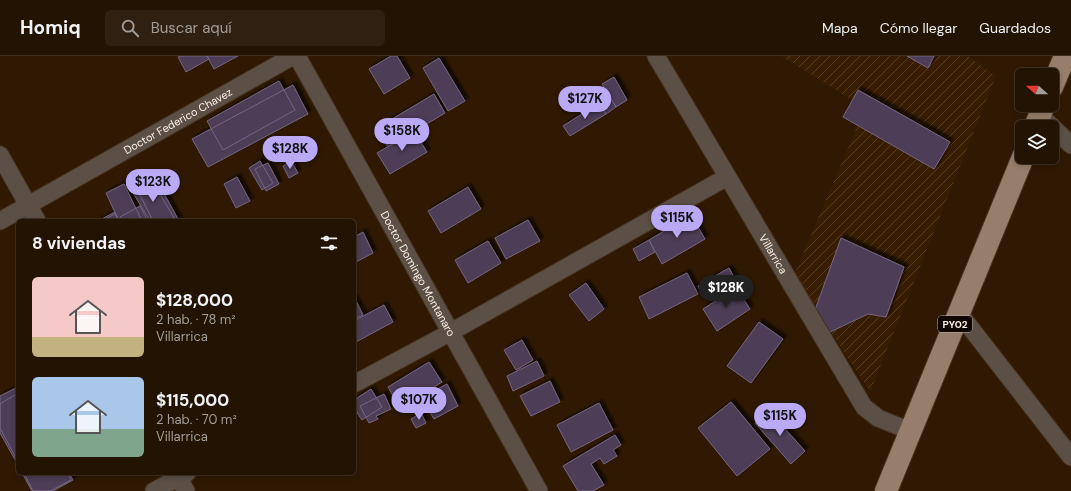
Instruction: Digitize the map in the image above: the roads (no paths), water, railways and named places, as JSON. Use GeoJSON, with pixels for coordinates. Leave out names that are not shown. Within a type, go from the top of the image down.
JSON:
{"type":"FeatureCollection","features":[{"type":"Feature","properties":{"kind":"main road"},"geometry":{"type":"LineString","coordinates":[[1059,70],[1065,56]]}},
{"type":"Feature","properties":{"kind":"main road","name":"PY02"},"geometry":{"type":"LineString","coordinates":[[886,491],[1020,164]]}},
{"type":"Feature","properties":{"kind":"street","name":"Doctor Federico Chavez"},"geometry":{"type":"LineString","coordinates":[[0,221],[293,56]]}},
{"type":"Feature","properties":{"kind":"street","name":"Doctor Domingo Montanaro"},"geometry":{"type":"LineString","coordinates":[[297,56],[539,491]]}},
{"type":"Feature","properties":{"kind":"street","name":"Villarrica"},"geometry":{"type":"LineString","coordinates":[[656,56],[864,407],[878,418],[910,431]]}},
{"type":"Feature","properties":{"kind":"street"},"geometry":{"type":"LineString","coordinates":[[1040,116],[1071,145]]}},
{"type":"Feature","properties":{"kind":"street"},"geometry":{"type":"LineString","coordinates":[[0,154],[36,219]]}},
{"type":"Feature","properties":{"kind":"street"},"geometry":{"type":"LineString","coordinates":[[356,383],[451,332],[727,177]]}},
{"type":"Feature","properties":{"kind":"street"},"geometry":{"type":"LineString","coordinates":[[959,313],[1071,457]]}},
{"type":"Feature","properties":{"kind":"street"},"geometry":{"type":"LineString","coordinates":[[154,491],[182,479]]}}]}
